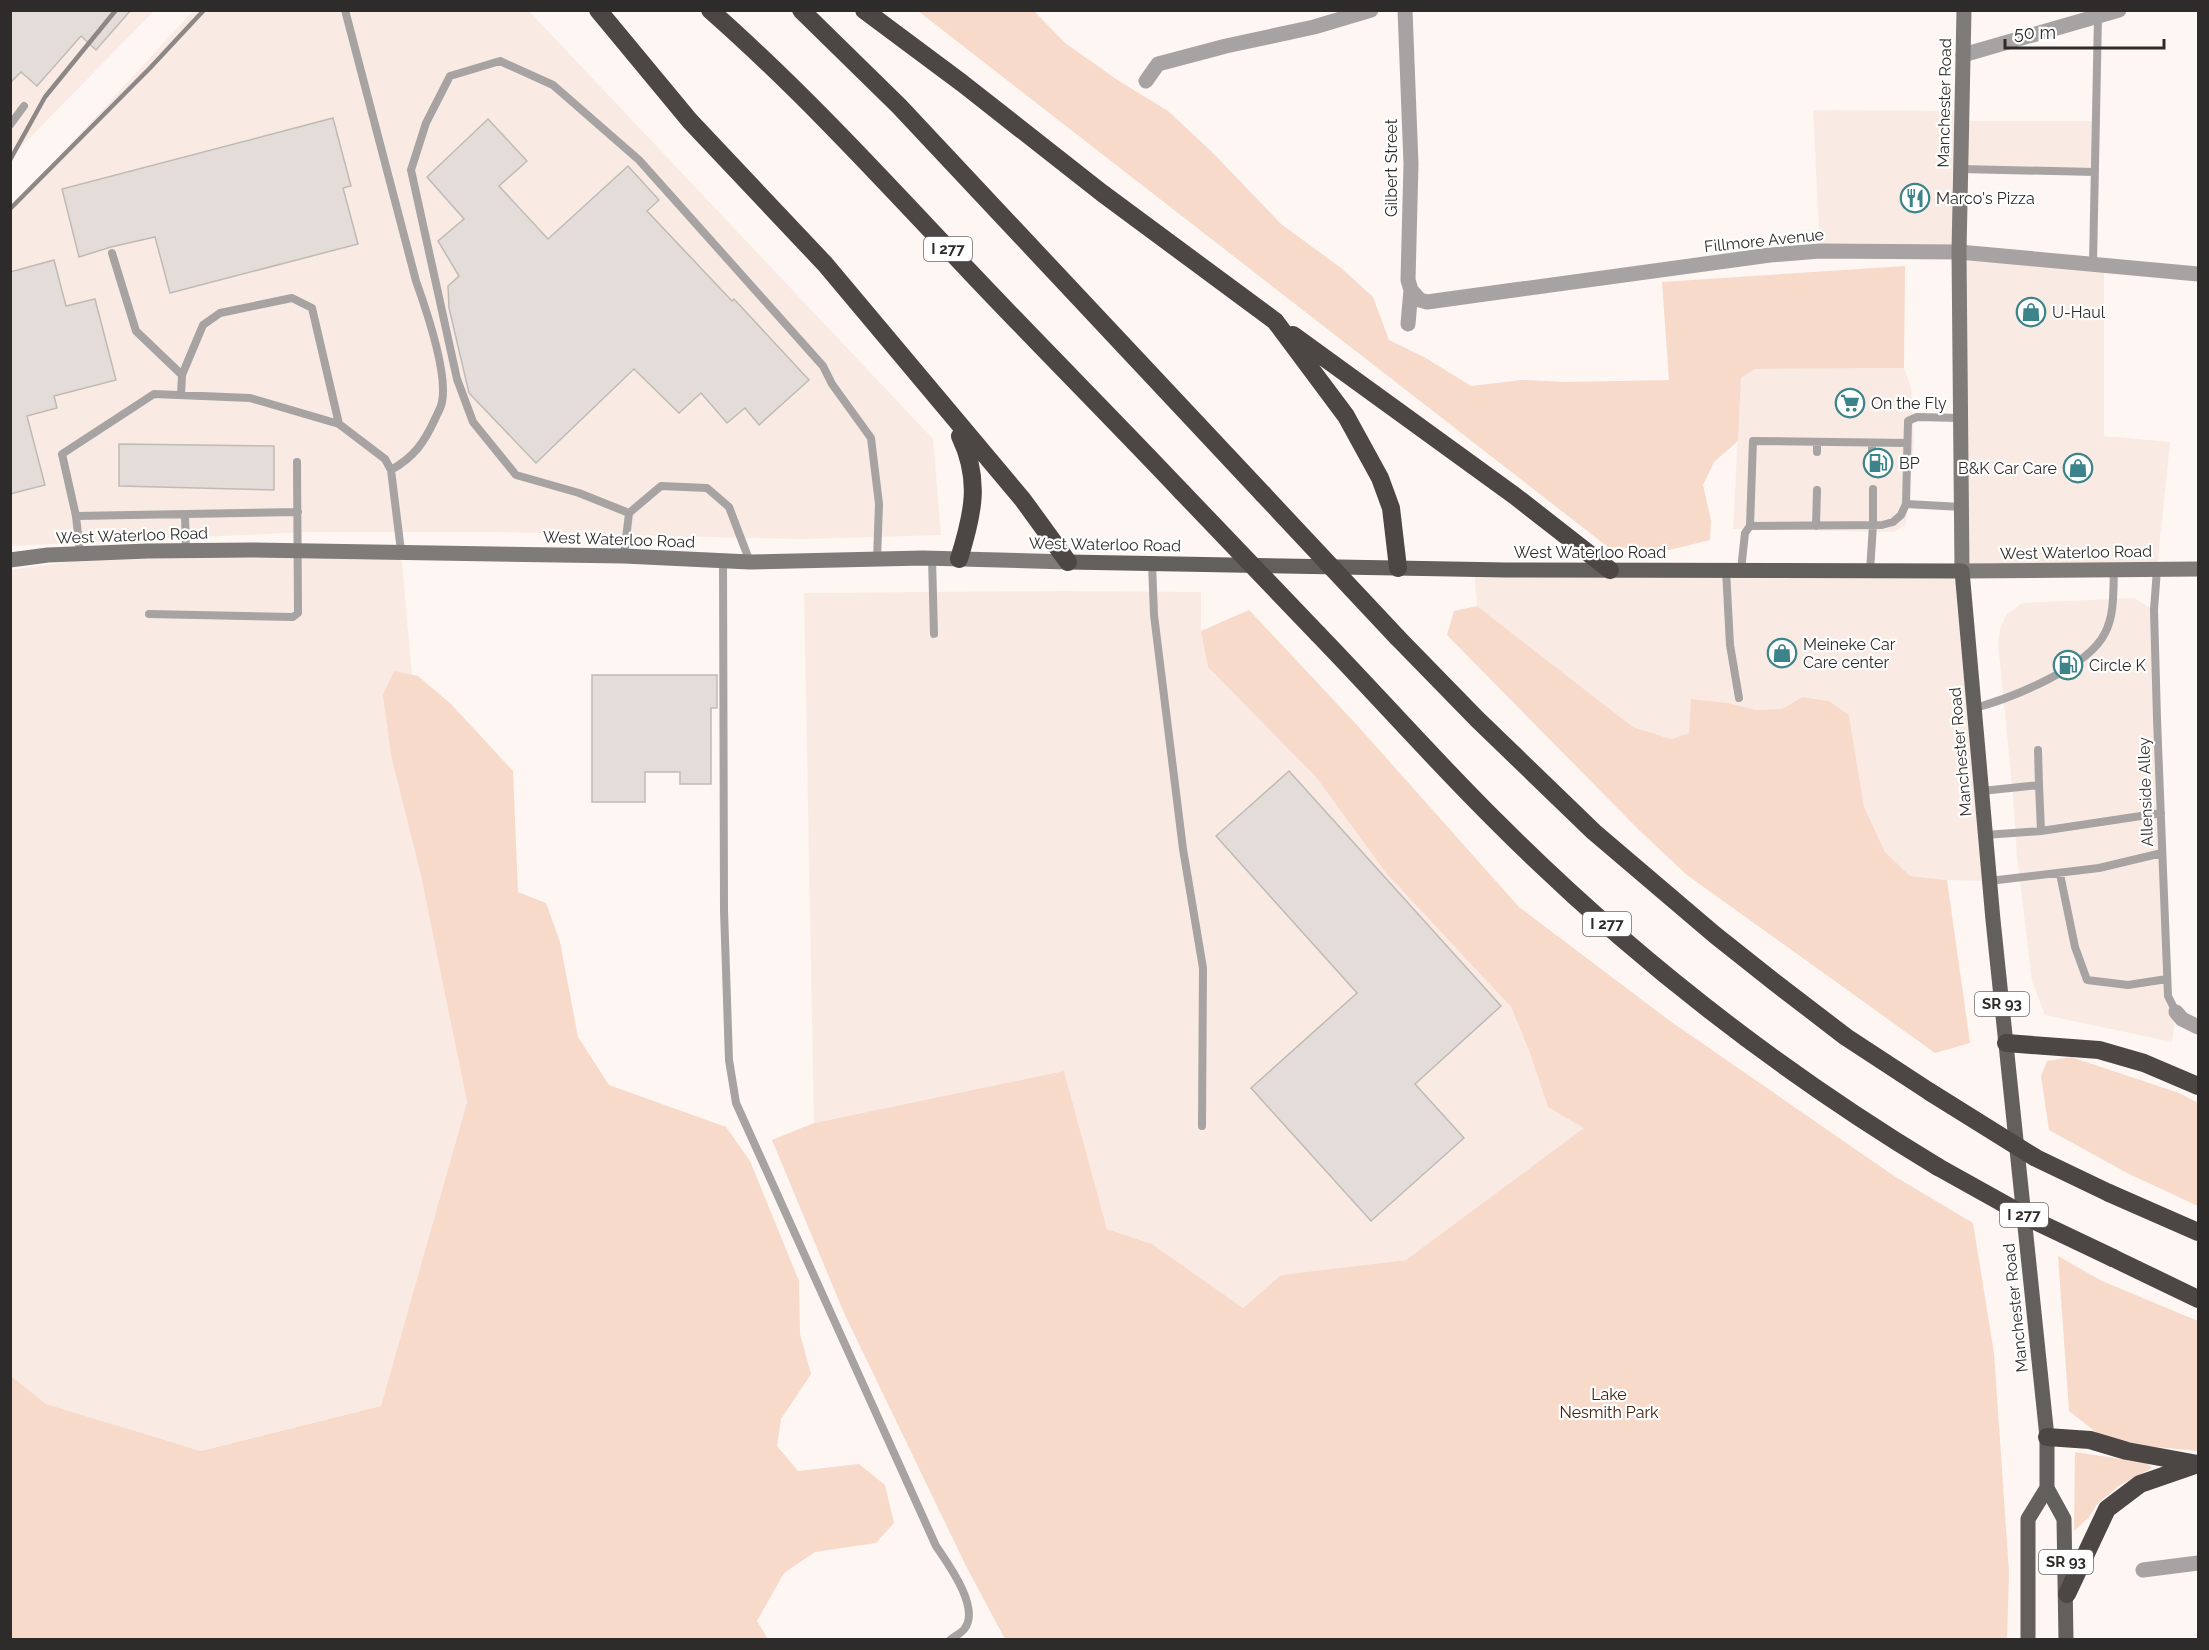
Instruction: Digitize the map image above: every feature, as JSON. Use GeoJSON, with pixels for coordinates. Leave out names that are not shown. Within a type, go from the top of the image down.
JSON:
{"type":"FeatureCollection","features":[{"type":"Feature","properties":{"kind":"highway"},"geometry":{"type":"LineString","coordinates":[[598,10],[690,122],[825,264],[1023,500],[1068,562]]}},
{"type":"Feature","properties":{"kind":"highway","name":"I 277"},"geometry":{"type":"LineString","coordinates":[[710,10],[777,72],[897,194],[1499,824],[1593,913],[1725,1022],[1878,1131],[2033,1220],[2199,1299]]}},
{"type":"Feature","properties":{"kind":"highway"},"geometry":{"type":"LineString","coordinates":[[801,10],[898,106],[1397,637],[1477,719],[1594,832],[1715,935],[1846,1037],[2036,1158],[2199,1232]]}},
{"type":"Feature","properties":{"kind":"highway"},"geometry":{"type":"LineString","coordinates":[[864,10],[971,90],[1102,193],[1515,496],[1610,570]]}},
{"type":"Feature","properties":{"kind":"highway"},"geometry":{"type":"LineString","coordinates":[[1275,321],[1346,416],[1380,478],[1391,508],[1398,568]]}},
{"type":"Feature","properties":{"kind":"highway"},"geometry":{"type":"LineString","coordinates":[[943,406],[968,453],[974,480],[969,528],[959,559]]}},
{"type":"Feature","properties":{"kind":"highway"},"geometry":{"type":"LineString","coordinates":[[2006,1043],[2099,1050],[2144,1063],[2199,1086]]}},
{"type":"Feature","properties":{"kind":"highway"},"geometry":{"type":"LineString","coordinates":[[2047,1437],[2090,1440],[2127,1451],[2199,1464]]}},
{"type":"Feature","properties":{"kind":"highway"},"geometry":{"type":"LineString","coordinates":[[2067,1594],[2107,1509],[2140,1484],[2199,1464]]}},
{"type":"Feature","properties":{"kind":"main road","name":"Manchester Road"},"geometry":{"type":"LineString","coordinates":[[1964,10],[1959,252],[1962,571],[1989,881],[2047,1437],[2047,1488],[2064,1519],[2066,1640]]}},
{"type":"Feature","properties":{"kind":"main road","name":"West Waterloo Road"},"geometry":{"type":"LineString","coordinates":[[10,560],[80,554],[186,551],[401,551],[624,556],[750,562],[932,558],[1610,570],[2199,569]]}},
{"type":"Feature","properties":{"kind":"main road","name":"SR 93"},"geometry":{"type":"LineString","coordinates":[[2028,1640],[2028,1520],[2047,1488]]}},
{"type":"Feature","properties":{"kind":"street"},"geometry":{"type":"LineString","coordinates":[[1146,81],[1158,64],[1226,46],[1314,27],[1371,10]]}},
{"type":"Feature","properties":{"kind":"street","name":"Gilbert Street"},"geometry":{"type":"LineString","coordinates":[[1406,10],[1411,164],[1408,280],[1411,290],[1408,324]]}},
{"type":"Feature","properties":{"kind":"street"},"geometry":{"type":"LineString","coordinates":[[1963,55],[2119,10]]}},
{"type":"Feature","properties":{"kind":"street","name":"Fillmore Avenue"},"geometry":{"type":"LineString","coordinates":[[1411,290],[1420,300],[1427,302],[1795,252],[1959,252],[2199,274]]}},
{"type":"Feature","properties":{"kind":"street"},"geometry":{"type":"LineString","coordinates":[[2176,1012],[2190,1024],[2199,1026]]}},
{"type":"Feature","properties":{"kind":"street"},"geometry":{"type":"LineString","coordinates":[[2143,1570],[2199,1563]]}},
{"type":"Feature","properties":{"kind":"lane"},"geometry":{"type":"LineString","coordinates":[[345,10],[416,280],[431,324],[442,378],[442,403],[426,439],[406,461],[391,470]]}},
{"type":"Feature","properties":{"kind":"lane"},"geometry":{"type":"LineString","coordinates":[[2093,264],[2098,16]]}},
{"type":"Feature","properties":{"kind":"lane"},"geometry":{"type":"LineString","coordinates":[[629,513],[579,493],[516,476],[473,422],[457,379],[411,170],[426,123],[450,76],[500,62],[553,85],[639,160],[823,366],[832,384],[871,438],[879,504],[877,559]]}},
{"type":"Feature","properties":{"kind":"lane"},"geometry":{"type":"LineString","coordinates":[[10,125],[24,106]]}},
{"type":"Feature","properties":{"kind":"lane"},"geometry":{"type":"LineString","coordinates":[[1961,170],[2095,172]]}},
{"type":"Feature","properties":{"kind":"lane"},"geometry":{"type":"LineString","coordinates":[[112,253],[135,331],[182,375]]}},
{"type":"Feature","properties":{"kind":"lane"},"geometry":{"type":"LineString","coordinates":[[181,395],[182,375],[203,325],[220,313],[292,298],[312,308],[339,424]]}},
{"type":"Feature","properties":{"kind":"lane"},"geometry":{"type":"LineString","coordinates":[[80,554],[76,516],[62,454],[154,394],[250,398],[339,424],[385,459],[391,470],[401,551]]}},
{"type":"Feature","properties":{"kind":"lane"},"geometry":{"type":"LineString","coordinates":[[1750,526],[1873,525],[1893,522],[1901,515],[1906,504],[1908,421],[1917,417],[1961,418]]}},
{"type":"Feature","properties":{"kind":"lane"},"geometry":{"type":"LineString","coordinates":[[1739,698],[1730,645],[1734,570],[1745,533],[1750,526],[1753,441],[1907,443]]}},
{"type":"Feature","properties":{"kind":"lane"},"geometry":{"type":"LineString","coordinates":[[1817,442],[1817,452]]}},
{"type":"Feature","properties":{"kind":"lane"},"geometry":{"type":"LineString","coordinates":[[1872,443],[1872,453]]}},
{"type":"Feature","properties":{"kind":"lane"},"geometry":{"type":"LineString","coordinates":[[149,614],[293,617],[298,613],[297,462]]}},
{"type":"Feature","properties":{"kind":"lane"},"geometry":{"type":"LineString","coordinates":[[624,556],[629,513],[660,486],[707,488],[729,507],[750,562]]}},
{"type":"Feature","properties":{"kind":"lane"},"geometry":{"type":"LineString","coordinates":[[1870,571],[1873,489]]}},
{"type":"Feature","properties":{"kind":"lane"},"geometry":{"type":"LineString","coordinates":[[1816,490],[1816,526]]}},
{"type":"Feature","properties":{"kind":"lane"},"geometry":{"type":"LineString","coordinates":[[1906,504],[1962,507]]}},
{"type":"Feature","properties":{"kind":"lane"},"geometry":{"type":"LineString","coordinates":[[76,516],[298,512]]}},
{"type":"Feature","properties":{"kind":"lane"},"geometry":{"type":"LineString","coordinates":[[185,515],[186,551]]}},
{"type":"Feature","properties":{"kind":"lane"},"geometry":{"type":"LineString","coordinates":[[932,558],[934,634]]}},
{"type":"Feature","properties":{"kind":"lane"},"geometry":{"type":"LineString","coordinates":[[723,560],[724,910],[729,1060],[736,1102],[936,1546],[966,1596],[969,1620],[964,1630],[950,1640]]}},
{"type":"Feature","properties":{"kind":"lane"},"geometry":{"type":"LineString","coordinates":[[1152,563],[1155,626],[1183,849],[1203,968],[1202,1126]]}},
{"type":"Feature","properties":{"kind":"lane"},"geometry":{"type":"LineString","coordinates":[[1975,708],[2019,693],[2094,651],[2106,633],[2112,610],[2114,569]]}},
{"type":"Feature","properties":{"kind":"lane","name":"Allenside Alley"},"geometry":{"type":"LineString","coordinates":[[2157,569],[2154,609],[2168,996],[2176,1012]]}},
{"type":"Feature","properties":{"kind":"lane"},"geometry":{"type":"LineString","coordinates":[[2038,750],[2041,831]]}},
{"type":"Feature","properties":{"kind":"lane"},"geometry":{"type":"LineString","coordinates":[[1982,791],[2039,785]]}},
{"type":"Feature","properties":{"kind":"lane"},"geometry":{"type":"LineString","coordinates":[[1985,835],[2041,831],[2161,813]]}},
{"type":"Feature","properties":{"kind":"lane"},"geometry":{"type":"LineString","coordinates":[[1989,881],[2099,868],[2162,853]]}},
{"type":"Feature","properties":{"kind":"lane"},"geometry":{"type":"LineString","coordinates":[[2060,874],[2075,947],[2087,980],[2128,985],[2168,979]]}},
{"type":"Feature","properties":{"kind":"shaded area"},"geometry":{"type":"Polygon","coordinates":[[[11,11],[154,11],[11,157],[11,11]]]}},
{"type":"Feature","properties":{"kind":"shaded area"},"geometry":{"type":"Polygon","coordinates":[[[193,11],[529,11],[933,439],[941,535],[802,539],[494,532],[310,532],[11,546],[10,210],[193,11]]]}},
{"type":"Feature","properties":{"kind":"shaded area"},"geometry":{"type":"Polygon","coordinates":[[[1813,110],[1962,111],[1962,121],[2096,121],[2095,172],[1961,169],[1959,252],[1820,251],[1813,110]]]}},
{"type":"Feature","properties":{"kind":"shaded area"},"geometry":{"type":"Polygon","coordinates":[[[1959,252],[2104,265],[2104,436],[2170,442],[2157,569],[1962,571],[1959,252]]]}},
{"type":"Feature","properties":{"kind":"shaded area"},"geometry":{"type":"Polygon","coordinates":[[[1904,368],[1911,387],[1914,441],[1906,524],[1894,532],[1733,529],[1741,378],[1755,369],[1904,368]]]}},
{"type":"Feature","properties":{"kind":"shaded area"},"geometry":{"type":"Polygon","coordinates":[[[154,550],[401,551],[435,937],[467,1102],[381,1406],[201,1451],[46,1404],[11,1376],[10,570],[154,550]]]}},
{"type":"Feature","properties":{"kind":"shaded area"},"geometry":{"type":"Polygon","coordinates":[[[1474,569],[1962,571],[1989,881],[1910,876],[1885,852],[1864,807],[1849,715],[1829,701],[1802,697],[1782,709],[1756,710],[1728,703],[1692,699],[1689,733],[1671,739],[1633,727],[1477,606],[1474,569]]]}},
{"type":"Feature","properties":{"kind":"shaded area"},"geometry":{"type":"Polygon","coordinates":[[[1201,592],[1201,631],[1209,667],[1316,777],[1386,873],[1511,1007],[1530,1053],[1585,1128],[1406,1260],[1281,1275],[1243,1308],[1152,1244],[1107,1229],[1064,1071],[814,1123],[804,593],[1201,592]]]}},
{"type":"Feature","properties":{"kind":"shaded area"},"geometry":{"type":"Polygon","coordinates":[[[2134,598],[2154,610],[2168,996],[2176,1012],[2172,1042],[2045,1015],[2032,981],[2017,856],[1998,642],[2001,626],[2007,614],[2022,603],[2134,598]]]}},
{"type":"Feature","properties":{"kind":"green space"},"geometry":{"type":"Polygon","coordinates":[[[918,11],[1034,11],[1065,43],[1119,81],[1168,111],[1213,153],[1281,224],[1341,268],[1373,297],[1389,340],[1424,357],[1471,386],[1522,380],[1566,382],[1669,380],[1662,282],[1905,266],[1904,368],[1755,369],[1741,378],[1738,441],[1714,462],[1703,485],[1711,520],[1710,540],[1669,550],[1608,547],[918,11]]]}},
{"type":"Feature","properties":{"kind":"green space"},"geometry":{"type":"Polygon","coordinates":[[[1477,606],[1633,727],[1671,739],[1689,733],[1691,699],[1728,703],[1756,710],[1782,709],[1802,697],[1829,701],[1849,715],[1864,807],[1885,852],[1910,876],[1947,880],[1970,1043],[1935,1053],[1687,875],[1639,830],[1447,635],[1454,611],[1477,606]]]}},
{"type":"Feature","properties":{"kind":"green space","name":"Lake Nesmith Park"},"geometry":{"type":"Polygon","coordinates":[[[1249,610],[1356,724],[1519,907],[1670,1021],[1894,1176],[1973,1223],[1994,1353],[2009,1572],[2007,1639],[1005,1639],[966,1566],[844,1313],[772,1140],[814,1123],[1064,1071],[1107,1229],[1152,1244],[1243,1308],[1281,1275],[1406,1260],[1584,1128],[1548,1107],[1530,1053],[1511,1007],[1386,873],[1316,777],[1208,667],[1201,631],[1249,610]]]}},
{"type":"Feature","properties":{"kind":"green space"},"geometry":{"type":"Polygon","coordinates":[[[394,671],[418,676],[451,704],[513,771],[518,892],[546,903],[560,942],[578,1037],[609,1085],[726,1127],[750,1161],[799,1281],[800,1334],[811,1374],[781,1419],[777,1446],[798,1471],[859,1464],[885,1485],[894,1523],[876,1543],[815,1552],[784,1573],[757,1621],[768,1639],[11,1639],[11,1376],[46,1404],[201,1451],[381,1406],[467,1102],[421,875],[391,755],[383,695],[394,671]]]}},
{"type":"Feature","properties":{"kind":"green space"},"geometry":{"type":"Polygon","coordinates":[[[2071,1057],[2179,1093],[2198,1103],[2198,1206],[2129,1174],[2049,1130],[2041,1076],[2047,1061],[2071,1057]]]}},
{"type":"Feature","properties":{"kind":"green space"},"geometry":{"type":"Polygon","coordinates":[[[2058,1256],[2102,1281],[2198,1321],[2198,1451],[2147,1446],[2101,1436],[2069,1411],[2058,1256]]]}},
{"type":"Feature","properties":{"kind":"green space"},"geometry":{"type":"Polygon","coordinates":[[[2075,1452],[2147,1463],[2152,1468],[2120,1485],[2098,1503],[2089,1517],[2074,1531],[2075,1452]]]}},
{"type":"Feature","properties":{"kind":"building"},"geometry":{"type":"Polygon","coordinates":[[[10,10],[131,10],[96,50],[81,36],[37,86],[21,72],[10,83],[10,10]]]}},
{"type":"Feature","properties":{"kind":"building"},"geometry":{"type":"Polygon","coordinates":[[[333,118],[351,186],[343,188],[358,244],[170,293],[155,237],[79,257],[62,189],[333,118]]]}},
{"type":"Feature","properties":{"kind":"building"},"geometry":{"type":"Polygon","coordinates":[[[488,119],[527,161],[499,186],[548,239],[628,166],[659,200],[647,211],[732,301],[734,299],[809,380],[759,425],[745,408],[727,423],[701,393],[679,413],[634,369],[536,463],[469,393],[449,308],[448,286],[459,276],[438,241],[464,219],[427,177],[488,119]]]}},
{"type":"Feature","properties":{"kind":"building"},"geometry":{"type":"Polygon","coordinates":[[[54,260],[66,306],[95,299],[116,380],[54,396],[57,408],[27,416],[45,485],[10,494],[10,272],[54,260]]]}},
{"type":"Feature","properties":{"kind":"building"},"geometry":{"type":"Polygon","coordinates":[[[119,444],[274,446],[274,490],[119,486],[119,444]]]}},
{"type":"Feature","properties":{"kind":"building"},"geometry":{"type":"Polygon","coordinates":[[[592,675],[717,675],[717,708],[711,708],[711,784],[680,784],[680,772],[645,772],[645,802],[592,802],[592,675]]]}},
{"type":"Feature","properties":{"kind":"building"},"geometry":{"type":"Polygon","coordinates":[[[1289,771],[1501,1006],[1415,1084],[1464,1138],[1371,1221],[1251,1088],[1357,993],[1216,836],[1289,771]]]}},
{"type":"Feature","properties":{"kind":"railway"},"geometry":{"type":"LineString","coordinates":[[10,160],[45,97],[116,10]]}},
{"type":"Feature","properties":{"kind":"railway"},"geometry":{"type":"LineString","coordinates":[[10,209],[150,68],[204,10]]}},
{"type":"Feature","properties":{"kind":"place","name":"Marco's Pizza"},"geometry":{"type":"Point","coordinates":[1915,198]}},
{"type":"Feature","properties":{"kind":"place","name":"U-Haul"},"geometry":{"type":"Point","coordinates":[2031,312]}},
{"type":"Feature","properties":{"kind":"place","name":"On the Fly"},"geometry":{"type":"Point","coordinates":[1850,403]}},
{"type":"Feature","properties":{"kind":"place","name":"BP"},"geometry":{"type":"Point","coordinates":[1878,463]}},
{"type":"Feature","properties":{"kind":"place","name":"B&K Car Care"},"geometry":{"type":"Point","coordinates":[2078,468]}},
{"type":"Feature","properties":{"kind":"place","name":"Meineke Car Care center"},"geometry":{"type":"Point","coordinates":[1782,653]}},
{"type":"Feature","properties":{"kind":"place","name":"Circle K"},"geometry":{"type":"Point","coordinates":[2068,665]}}]}
